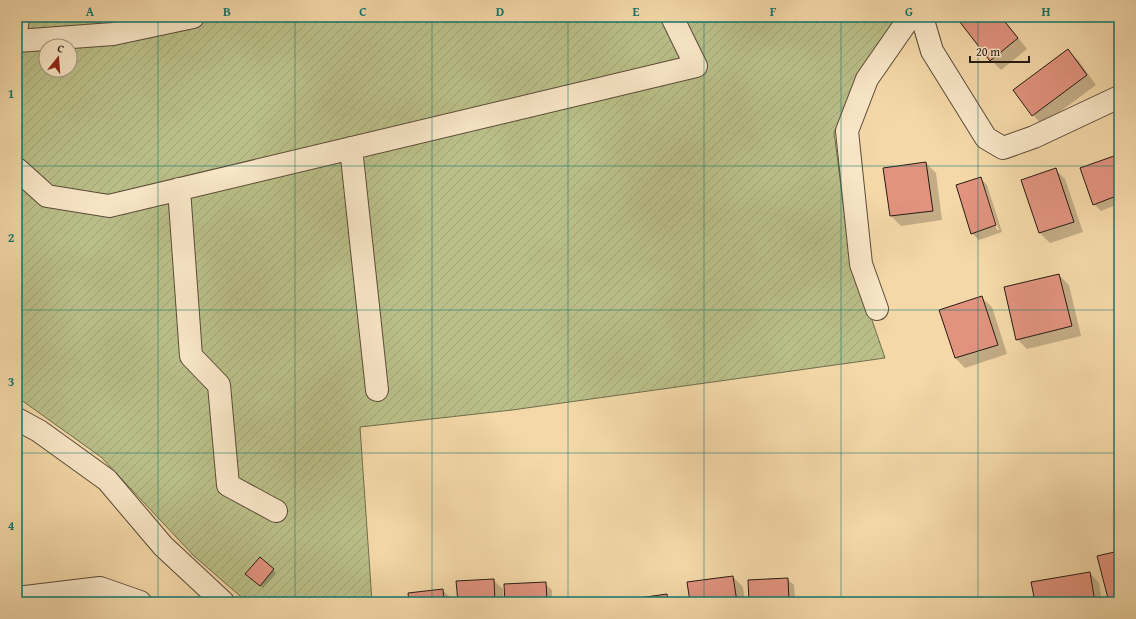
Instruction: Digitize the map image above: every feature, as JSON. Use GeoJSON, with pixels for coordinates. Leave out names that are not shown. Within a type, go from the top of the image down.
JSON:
{"type":"FeatureCollection","features":[{"type":"Feature","properties":{"kind":"lane"},"geometry":{"type":"LineString","coordinates":[[17,26],[18,17]]}},
{"type":"Feature","properties":{"kind":"lane"},"geometry":{"type":"LineString","coordinates":[[17,41],[113,34],[193,17]]}},
{"type":"Feature","properties":{"kind":"lane"},"geometry":{"type":"LineString","coordinates":[[17,169],[47,196],[109,206],[696,66],[672,17]]}},
{"type":"Feature","properties":{"kind":"lane"},"geometry":{"type":"LineString","coordinates":[[877,309],[861,264],[847,131],[867,78],[908,20],[908,17]]}},
{"type":"Feature","properties":{"kind":"lane"},"geometry":{"type":"LineString","coordinates":[[922,17],[932,52],[986,138],[1003,148],[1034,137],[1119,97]]}},
{"type":"Feature","properties":{"kind":"lane"},"geometry":{"type":"LineString","coordinates":[[352,148],[377,390]]}},
{"type":"Feature","properties":{"kind":"lane"},"geometry":{"type":"LineString","coordinates":[[179,189],[191,356],[219,384],[228,485],[276,511]]}},
{"type":"Feature","properties":{"kind":"lane"},"geometry":{"type":"LineString","coordinates":[[17,418],[39,431],[107,480],[163,546],[223,602]]}},
{"type":"Feature","properties":{"kind":"lane"},"geometry":{"type":"LineString","coordinates":[[17,598],[100,588],[140,602]]}},
{"type":"Feature","properties":{"kind":"green space"},"geometry":{"type":"Polygon","coordinates":[[[17,17],[895,17],[834,132],[850,256],[885,358],[512,410],[360,427],[372,602],[247,602],[194,556],[101,457],[17,397],[17,17]]]}},
{"type":"Feature","properties":{"kind":"building"},"geometry":{"type":"Polygon","coordinates":[[[956,17],[1001,17],[1018,38],[990,61],[956,17]]]}},
{"type":"Feature","properties":{"kind":"building"},"geometry":{"type":"Polygon","coordinates":[[[1068,49],[1087,75],[1032,116],[1013,90],[1068,49]]]}},
{"type":"Feature","properties":{"kind":"building"},"geometry":{"type":"Polygon","coordinates":[[[1114,156],[1119,170],[1119,195],[1093,205],[1080,168],[1114,156]]]}},
{"type":"Feature","properties":{"kind":"building"},"geometry":{"type":"Polygon","coordinates":[[[926,162],[933,211],[890,216],[883,168],[926,162]]]}},
{"type":"Feature","properties":{"kind":"building"},"geometry":{"type":"Polygon","coordinates":[[[1056,168],[1074,222],[1039,233],[1021,180],[1056,168]]]}},
{"type":"Feature","properties":{"kind":"building"},"geometry":{"type":"Polygon","coordinates":[[[981,177],[996,225],[971,234],[956,185],[981,177]]]}},
{"type":"Feature","properties":{"kind":"building"},"geometry":{"type":"Polygon","coordinates":[[[1059,274],[1072,326],[1016,340],[1004,287],[1059,274]]]}},
{"type":"Feature","properties":{"kind":"building"},"geometry":{"type":"Polygon","coordinates":[[[982,296],[998,345],[955,358],[939,310],[982,296]]]}},
{"type":"Feature","properties":{"kind":"building"},"geometry":{"type":"Polygon","coordinates":[[[1119,551],[1119,602],[1109,602],[1097,556],[1119,551]]]}},
{"type":"Feature","properties":{"kind":"building"},"geometry":{"type":"Polygon","coordinates":[[[260,557],[274,569],[260,586],[245,574],[260,557]]]}},
{"type":"Feature","properties":{"kind":"building"},"geometry":{"type":"Polygon","coordinates":[[[1090,572],[1095,602],[1035,602],[1031,582],[1090,572]]]}},
{"type":"Feature","properties":{"kind":"building"},"geometry":{"type":"Polygon","coordinates":[[[733,576],[737,602],[690,602],[687,582],[733,576]]]}},
{"type":"Feature","properties":{"kind":"building"},"geometry":{"type":"Polygon","coordinates":[[[788,578],[789,602],[749,602],[748,580],[788,578]]]}},
{"type":"Feature","properties":{"kind":"building"},"geometry":{"type":"Polygon","coordinates":[[[494,579],[495,602],[458,602],[456,581],[494,579]]]}},
{"type":"Feature","properties":{"kind":"building"},"geometry":{"type":"Polygon","coordinates":[[[546,582],[547,602],[505,602],[504,584],[546,582]]]}},
{"type":"Feature","properties":{"kind":"building"},"geometry":{"type":"Polygon","coordinates":[[[443,589],[444,602],[409,602],[408,593],[443,589]]]}},
{"type":"Feature","properties":{"kind":"building"},"geometry":{"type":"Polygon","coordinates":[[[667,594],[668,602],[632,602],[632,599],[667,594]]]}},
{"type":"Feature","properties":{"kind":"building"},"geometry":{"type":"Polygon","coordinates":[[[1011,597],[1012,602],[985,602],[1011,597]]]}},
{"type":"Feature","properties":{"kind":"building"},"geometry":{"type":"Polygon","coordinates":[[[606,598],[606,602],[581,602],[581,600],[606,598]]]}},
{"type":"Feature","properties":{"kind":"building"},"geometry":{"type":"Polygon","coordinates":[[[854,599],[854,602],[808,602],[854,599]]]}}]}
